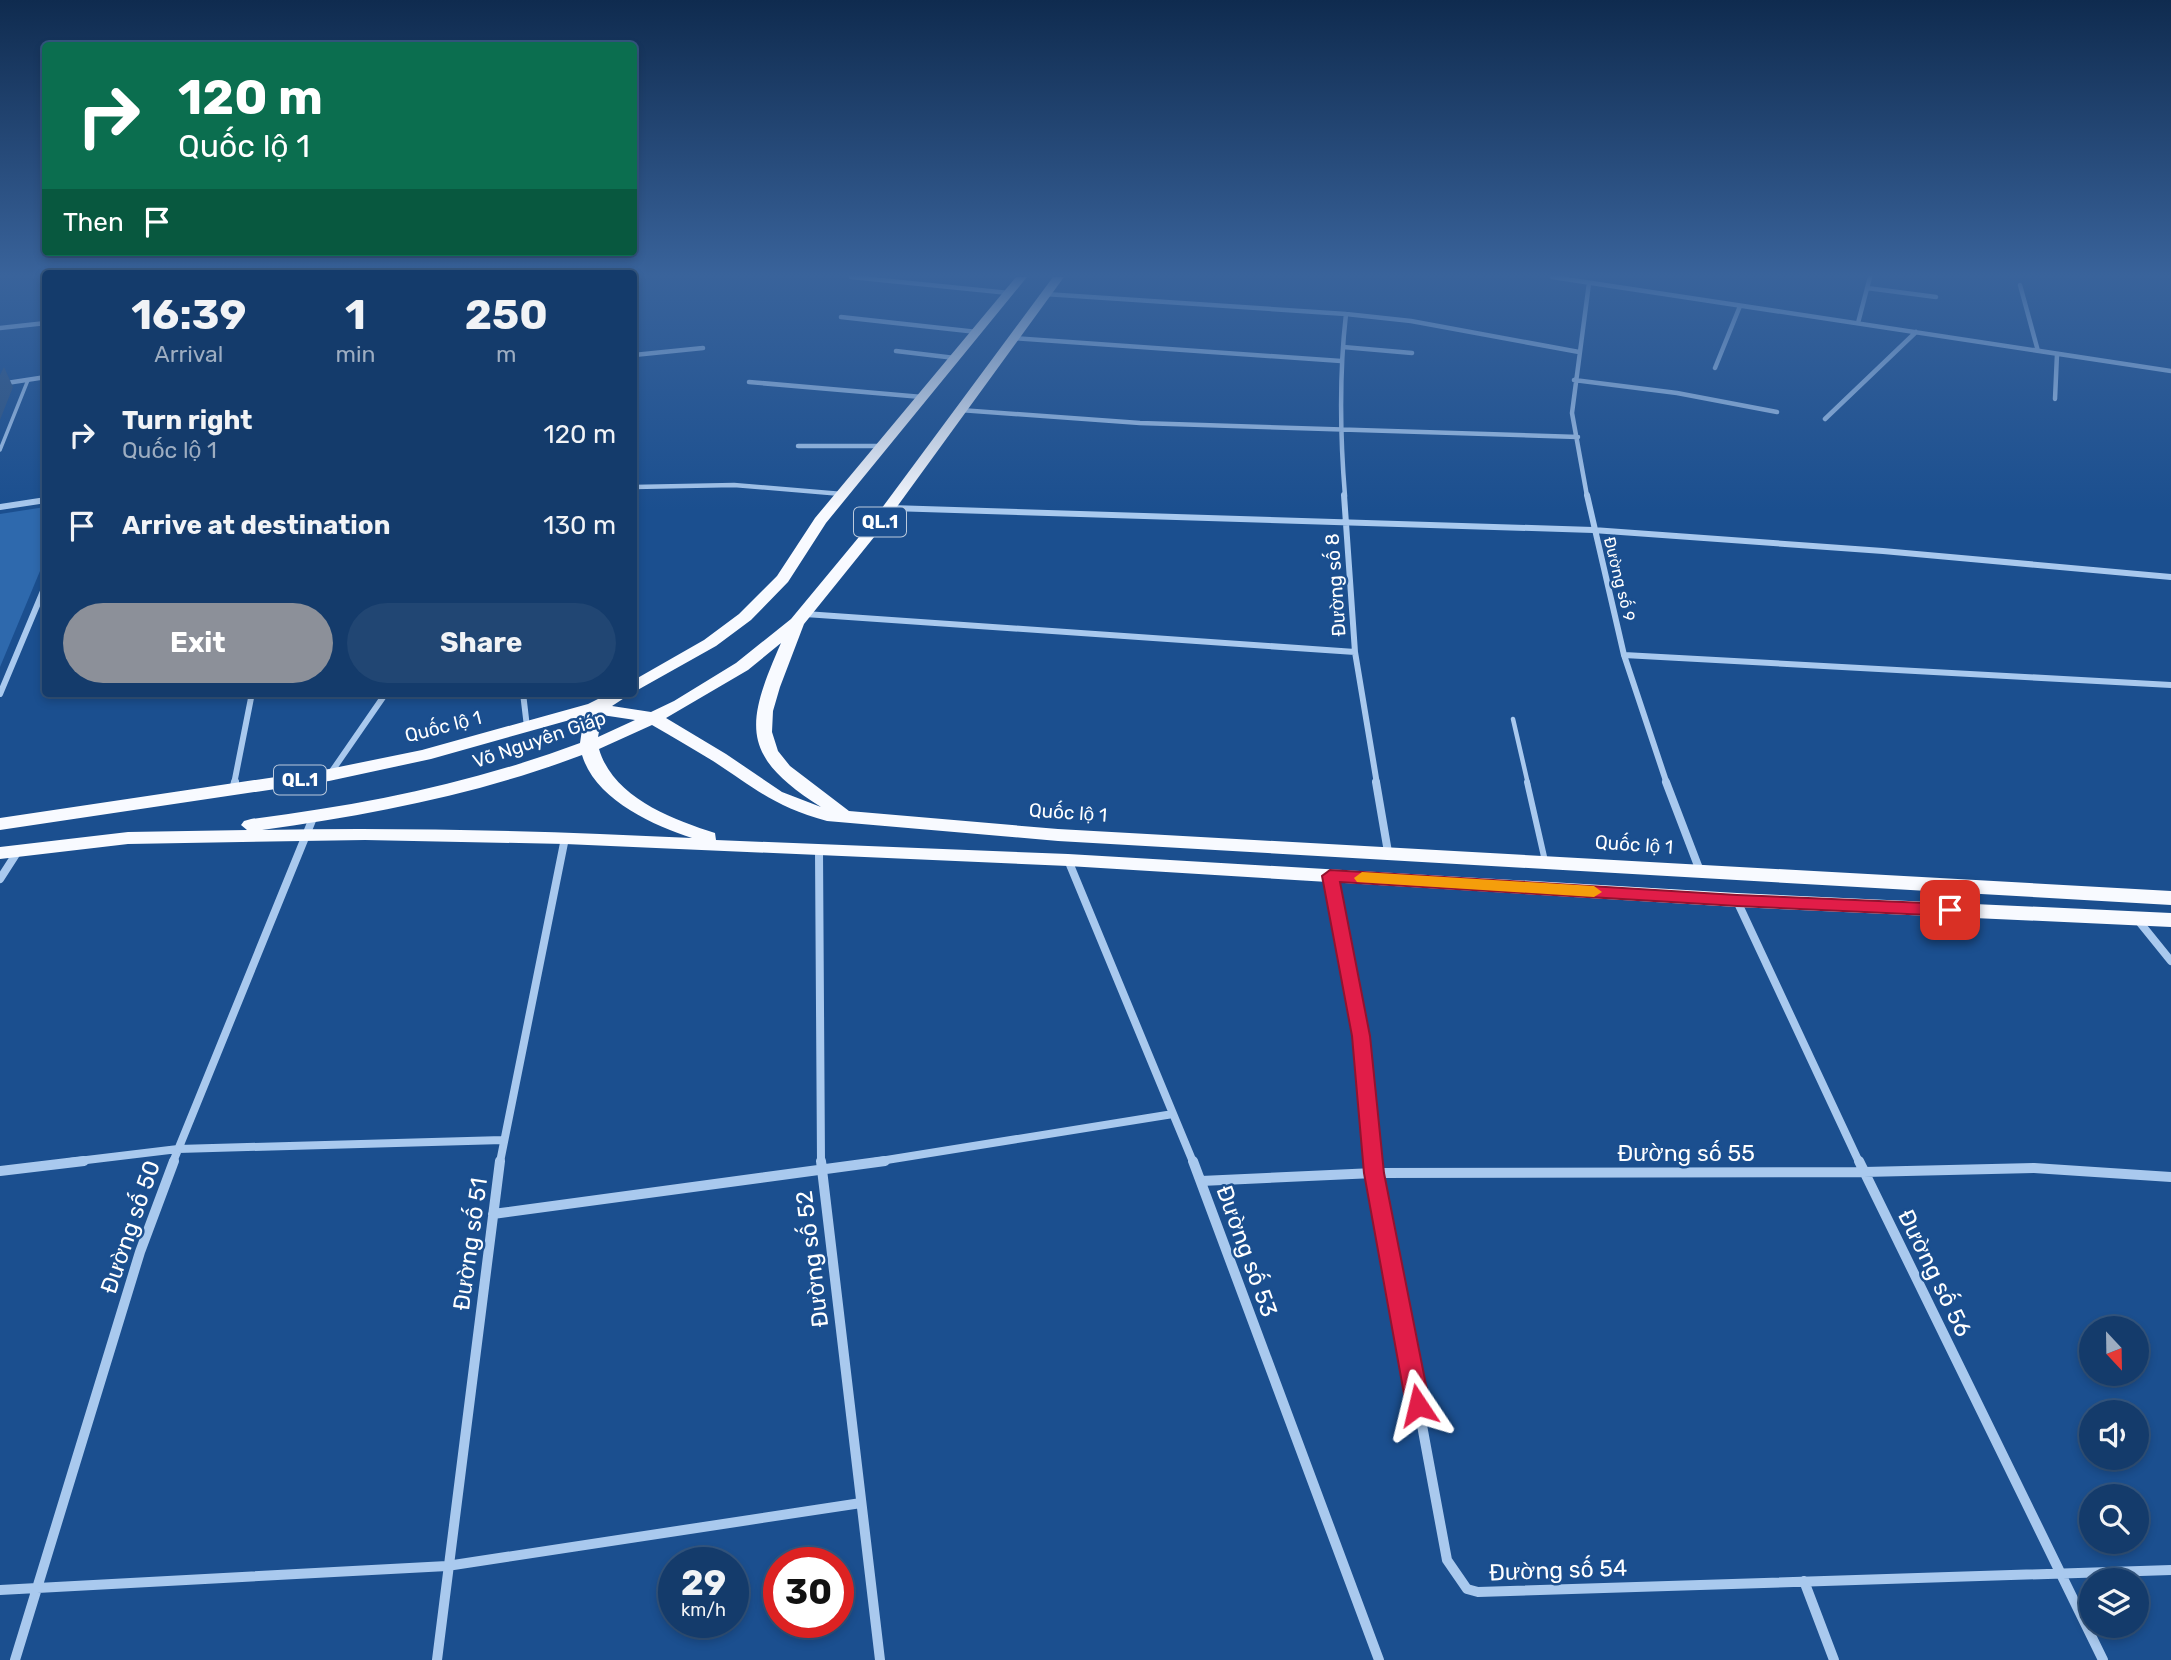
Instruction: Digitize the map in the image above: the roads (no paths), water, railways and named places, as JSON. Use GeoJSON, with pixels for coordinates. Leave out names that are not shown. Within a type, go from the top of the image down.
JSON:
{"type":"FeatureCollection","features":[{"type":"Feature","properties":{"kind":"highway","name":"QL.1"},"geometry":{"type":"LineString","coordinates":[[637,685],[710,643],[745,617],[783,579],[820,522],[958,354]]}},
{"type":"Feature","properties":{"kind":"highway","name":"Võ Nguyên Giáp"},"geometry":{"type":"LineString","coordinates":[[310,827],[482,782],[589,746],[653,718],[704,690],[758,655],[801,618],[891,508],[1001,354]]}},
{"type":"Feature","properties":{"kind":"highway"},"geometry":{"type":"LineString","coordinates":[[801,618],[769,690],[762,719],[763,741],[778,766],[807,792],[853,818]]}},
{"type":"Feature","properties":{"kind":"highway","name":"Võ Nguyên Giáp"},"geometry":{"type":"LineString","coordinates":[[594,708],[615,697]]}},
{"type":"Feature","properties":{"kind":"highway"},"geometry":{"type":"LineString","coordinates":[[594,708],[589,746],[597,769],[627,801],[681,829],[741,847]]}},
{"type":"Feature","properties":{"kind":"highway","name":"Quốc lộ 1"},"geometry":{"type":"LineString","coordinates":[[0,824],[329,775],[425,755],[594,708],[653,718],[787,801],[827,815],[1058,835],[2171,898]]}},
{"type":"Feature","properties":{"kind":"highway","name":"QL.1"},"geometry":{"type":"LineString","coordinates":[[9,852],[128,838],[310,827],[1068,860],[1737,900],[2171,920]]}},
{"type":"Feature","properties":{"kind":"street"},"geometry":{"type":"LineString","coordinates":[[925,354],[955,358]]}},
{"type":"Feature","properties":{"kind":"street"},"geometry":{"type":"LineString","coordinates":[[1248,354],[1341,361]]}},
{"type":"Feature","properties":{"kind":"street","name":"Đường số 8"},"geometry":{"type":"LineString","coordinates":[[1342,354],[1340,428],[1355,652],[1388,852]]}},
{"type":"Feature","properties":{"kind":"street","name":"Đường số 9"},"geometry":{"type":"LineString","coordinates":[[1579,354],[1572,413],[1593,530],[1624,655],[1680,823],[1700,871]]}},
{"type":"Feature","properties":{"kind":"street"},"geometry":{"type":"LineString","coordinates":[[1714,368],[1720,354]]}},
{"type":"Feature","properties":{"kind":"street"},"geometry":{"type":"LineString","coordinates":[[1825,419],[1893,354]]}},
{"type":"Feature","properties":{"kind":"street"},"geometry":{"type":"LineString","coordinates":[[2055,399],[2057,354]]}},
{"type":"Feature","properties":{"kind":"street"},"geometry":{"type":"LineString","coordinates":[[2060,354],[2171,371]]}},
{"type":"Feature","properties":{"kind":"street"},"geometry":{"type":"LineString","coordinates":[[0,384],[42,378]]}},
{"type":"Feature","properties":{"kind":"street"},"geometry":{"type":"LineString","coordinates":[[1574,380],[1677,393],[1777,412]]}},
{"type":"Feature","properties":{"kind":"street"},"geometry":{"type":"LineString","coordinates":[[749,382],[922,397]]}},
{"type":"Feature","properties":{"kind":"street"},"geometry":{"type":"LineString","coordinates":[[959,410],[1140,423],[1578,437]]}},
{"type":"Feature","properties":{"kind":"street"},"geometry":{"type":"LineString","coordinates":[[798,446],[881,446]]}},
{"type":"Feature","properties":{"kind":"street"},"geometry":{"type":"LineString","coordinates":[[637,487],[734,485],[842,494]]}},
{"type":"Feature","properties":{"kind":"street"},"geometry":{"type":"LineString","coordinates":[[0,507],[42,501]]}},
{"type":"Feature","properties":{"kind":"street"},"geometry":{"type":"LineString","coordinates":[[891,508],[1593,530],[1871,550],[2171,577]]}},
{"type":"Feature","properties":{"kind":"street"},"geometry":{"type":"LineString","coordinates":[[0,694],[42,594]]}},
{"type":"Feature","properties":{"kind":"street"},"geometry":{"type":"LineString","coordinates":[[801,618],[1355,652]]}},
{"type":"Feature","properties":{"kind":"street"},"geometry":{"type":"LineString","coordinates":[[1624,655],[2171,685]]}},
{"type":"Feature","properties":{"kind":"street"},"geometry":{"type":"LineString","coordinates":[[233,790],[251,697]]}},
{"type":"Feature","properties":{"kind":"street"},"geometry":{"type":"LineString","coordinates":[[329,775],[383,697]]}},
{"type":"Feature","properties":{"kind":"street"},"geometry":{"type":"LineString","coordinates":[[523,697],[527,727]]}},
{"type":"Feature","properties":{"kind":"street","name":"Đường số 50"},"geometry":{"type":"LineString","coordinates":[[15,1660],[140,1252],[178,1149],[310,827]]}},
{"type":"Feature","properties":{"kind":"street","name":"Đường số 51"},"geometry":{"type":"LineString","coordinates":[[437,1660],[503,1140],[565,838]]}},
{"type":"Feature","properties":{"kind":"street","name":"Đường số 52"},"geometry":{"type":"LineString","coordinates":[[819,851],[821,1171],[880,1660]]}},
{"type":"Feature","properties":{"kind":"street"},"geometry":{"type":"LineString","coordinates":[[0,878],[9,852]]}},
{"type":"Feature","properties":{"kind":"street","name":"Đường số 53"},"geometry":{"type":"LineString","coordinates":[[1068,860],[1201,1181],[1379,1660]]}},
{"type":"Feature","properties":{"kind":"street","name":"Đường số 54"},"geometry":{"type":"LineString","coordinates":[[1330,876],[1361,1036],[1374,1173],[1447,1560],[1467,1589],[1478,1592],[2171,1570]]}},
{"type":"Feature","properties":{"kind":"street","name":"Đường số 56"},"geometry":{"type":"LineString","coordinates":[[1737,900],[1864,1172],[2103,1660]]}},
{"type":"Feature","properties":{"kind":"street"},"geometry":{"type":"LineString","coordinates":[[2137,918],[2171,961]]}},
{"type":"Feature","properties":{"kind":"street"},"geometry":{"type":"LineString","coordinates":[[493,1214],[821,1171],[1173,1115]]}},
{"type":"Feature","properties":{"kind":"street"},"geometry":{"type":"LineString","coordinates":[[0,1171],[178,1149],[503,1140]]}},
{"type":"Feature","properties":{"kind":"street","name":"Đường số 55"},"geometry":{"type":"LineString","coordinates":[[1201,1181],[1374,1173],[1864,1172],[2034,1168],[2171,1177]]}},
{"type":"Feature","properties":{"kind":"street"},"geometry":{"type":"LineString","coordinates":[[0,1590],[447,1566],[861,1503]]}},
{"type":"Feature","properties":{"kind":"street"},"geometry":{"type":"LineString","coordinates":[[1804,1581],[1834,1660]]}},
{"type":"Feature","properties":{"kind":"lane"},"geometry":{"type":"LineString","coordinates":[[0,450],[28,380]]}},
{"type":"Feature","properties":{"kind":"lane"},"geometry":{"type":"LineString","coordinates":[[1513,719],[1545,861]]}}]}
